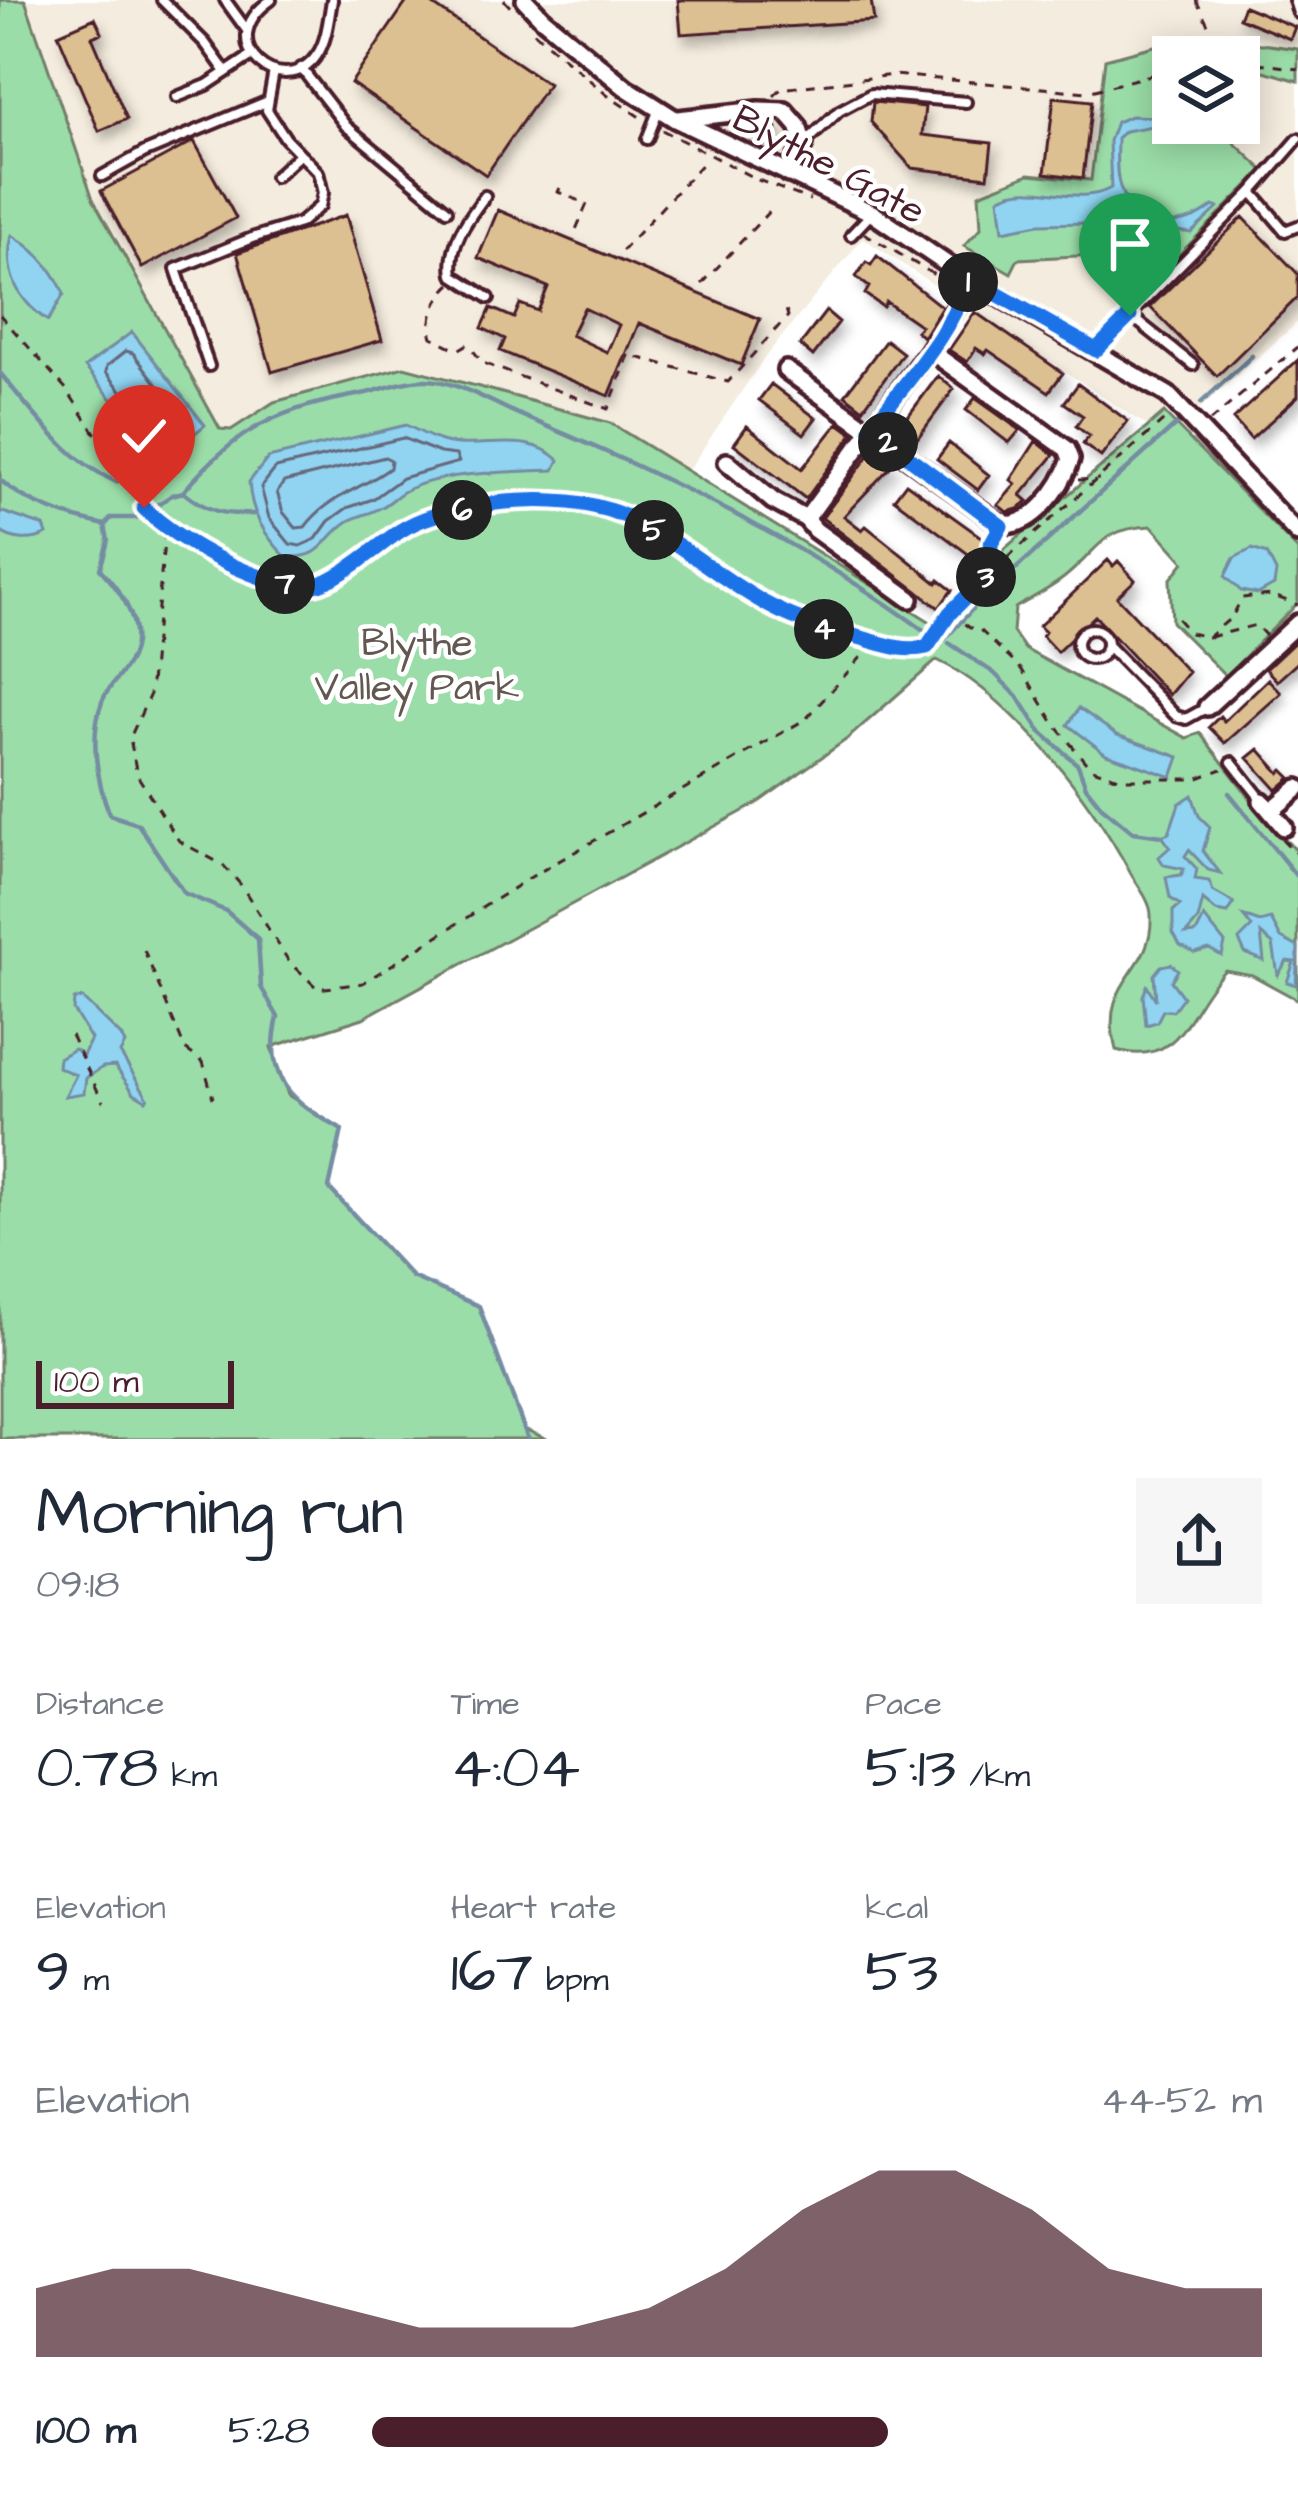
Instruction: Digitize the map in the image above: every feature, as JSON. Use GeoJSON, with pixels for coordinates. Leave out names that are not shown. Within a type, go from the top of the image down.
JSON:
{"type":"FeatureCollection","features":[{"type":"Feature","properties":{"kind":"street","name":"Blythe Gate"},"geometry":{"type":"LineString","coordinates":[[525,0],[655,116],[675,119],[712,147],[788,174],[872,213],[967,285],[1096,350],[1179,404],[1297,532]]}},
{"type":"Feature","properties":{"kind":"street"},"geometry":{"type":"LineString","coordinates":[[675,119],[785,111],[804,143],[788,174]]}},
{"type":"Feature","properties":{"kind":"street"},"geometry":{"type":"LineString","coordinates":[[806,519],[929,350],[967,285]]}},
{"type":"Feature","properties":{"kind":"street"},"geometry":{"type":"LineString","coordinates":[[786,370],[1001,526],[1024,522],[1065,475],[1071,459],[1067,449],[929,350]]}},
{"type":"Feature","properties":{"kind":"street"},"geometry":{"type":"LineString","coordinates":[[728,462],[773,502],[806,519],[910,599]]}},
{"type":"Feature","properties":{"kind":"street"},"geometry":{"type":"LineString","coordinates":[[1207,707],[1298,623]]}},
{"type":"Feature","properties":{"kind":"street"},"geometry":{"type":"LineString","coordinates":[[1284,827],[1267,806],[1298,788]]}},
{"type":"Feature","properties":{"kind":"lane"},"geometry":{"type":"LineString","coordinates":[[162,0],[226,72]]}},
{"type":"Feature","properties":{"kind":"lane"},"geometry":{"type":"LineString","coordinates":[[226,0],[247,30],[251,56],[274,71],[301,68],[319,53],[332,0]]}},
{"type":"Feature","properties":{"kind":"lane"},"geometry":{"type":"LineString","coordinates":[[247,30],[255,11],[271,0]]}},
{"type":"Feature","properties":{"kind":"lane"},"geometry":{"type":"LineString","coordinates":[[1294,0],[1298,13]]}},
{"type":"Feature","properties":{"kind":"lane"},"geometry":{"type":"LineString","coordinates":[[177,97],[251,56]]}},
{"type":"Feature","properties":{"kind":"lane"},"geometry":{"type":"LineString","coordinates":[[301,68],[346,126],[447,210]]}},
{"type":"Feature","properties":{"kind":"lane"},"geometry":{"type":"LineString","coordinates":[[209,366],[176,268],[310,218],[322,201],[318,172],[271,121],[266,102],[274,71]]}},
{"type":"Feature","properties":{"kind":"lane"},"geometry":{"type":"LineString","coordinates":[[804,143],[839,111],[871,94],[966,102]]}},
{"type":"Feature","properties":{"kind":"lane"},"geometry":{"type":"LineString","coordinates":[[103,176],[145,152],[266,102]]}},
{"type":"Feature","properties":{"kind":"lane"},"geometry":{"type":"LineString","coordinates":[[646,139],[655,116]]}},
{"type":"Feature","properties":{"kind":"lane"},"geometry":{"type":"LineString","coordinates":[[1096,350],[1298,139]]}},
{"type":"Feature","properties":{"kind":"lane"},"geometry":{"type":"LineString","coordinates":[[275,177],[300,154]]}},
{"type":"Feature","properties":{"kind":"lane"},"geometry":{"type":"LineString","coordinates":[[1252,192],[1286,231],[1298,226]]}},
{"type":"Feature","properties":{"kind":"lane"},"geometry":{"type":"LineString","coordinates":[[485,196],[450,256],[457,279],[489,298]]}},
{"type":"Feature","properties":{"kind":"lane"},"geometry":{"type":"LineString","coordinates":[[854,232],[872,213]]}},
{"type":"Feature","properties":{"kind":"lane"},"geometry":{"type":"LineString","coordinates":[[1130,316],[1193,365]]}},
{"type":"Feature","properties":{"kind":"lane"},"geometry":{"type":"LineString","coordinates":[[1107,645],[1104,654],[1090,659],[1076,645],[1079,635],[1092,629],[1101,632],[1107,645],[1177,716],[1186,719],[1207,707]]}},
{"type":"Feature","properties":{"kind":"lane"},"geometry":{"type":"LineString","coordinates":[[1232,762],[1267,806]]}},
{"type":"Feature","properties":{"kind":"lane"},"geometry":{"type":"LineString","coordinates":[[1284,827],[1298,839]]}},
{"type":"Feature","properties":{"kind":"path"},"geometry":{"type":"LineString","coordinates":[[504,0],[607,95],[712,147],[775,188],[826,205]]}},
{"type":"Feature","properties":{"kind":"path"},"geometry":{"type":"LineString","coordinates":[[1196,0],[1214,36]]}},
{"type":"Feature","properties":{"kind":"path"},"geometry":{"type":"LineString","coordinates":[[1260,63],[1298,68]]}},
{"type":"Feature","properties":{"kind":"path"},"geometry":{"type":"LineString","coordinates":[[759,110],[781,89],[893,75],[1088,92],[1152,75]]}},
{"type":"Feature","properties":{"kind":"path"},"geometry":{"type":"LineString","coordinates":[[622,251],[712,147]]}},
{"type":"Feature","properties":{"kind":"path"},"geometry":{"type":"LineString","coordinates":[[560,188],[558,192],[587,204],[575,232]]}},
{"type":"Feature","properties":{"kind":"path"},"geometry":{"type":"LineString","coordinates":[[702,284],[774,206]]}},
{"type":"Feature","properties":{"kind":"path"},"geometry":{"type":"LineString","coordinates":[[854,232],[925,272],[967,285]]}},
{"type":"Feature","properties":{"kind":"path"},"geometry":{"type":"LineString","coordinates":[[457,279],[441,292],[428,328],[431,337],[458,350],[468,344],[484,363],[608,409],[629,355],[728,382],[788,316],[784,303]]}},
{"type":"Feature","properties":{"kind":"path"},"geometry":{"type":"LineString","coordinates":[[0,315],[67,390],[144,508],[165,529],[284,584],[318,585],[404,528],[434,514],[522,502],[573,502],[629,518],[681,544],[766,604],[812,626],[909,651],[927,647],[950,613],[990,573],[1179,404]]}},
{"type":"Feature","properties":{"kind":"path"},"geometry":{"type":"LineString","coordinates":[[1198,429],[1298,347]]}},
{"type":"Feature","properties":{"kind":"path"},"geometry":{"type":"LineString","coordinates":[[1065,475],[1075,481],[1100,478]]}},
{"type":"Feature","properties":{"kind":"path"},"geometry":{"type":"LineString","coordinates":[[990,573],[991,544],[1001,526]]}},
{"type":"Feature","properties":{"kind":"path"},"geometry":{"type":"LineString","coordinates":[[165,529],[149,694],[130,738],[137,775],[179,841],[223,865],[288,960],[317,989],[364,983],[531,877],[790,729],[806,718],[875,642]]}},
{"type":"Feature","properties":{"kind":"path"},"geometry":{"type":"LineString","coordinates":[[1208,638],[1232,617],[1242,598],[1271,595],[1298,605]]}},
{"type":"Feature","properties":{"kind":"path"},"geometry":{"type":"LineString","coordinates":[[950,613],[970,628],[978,628],[1022,670],[1090,768],[1122,779],[1196,779],[1208,774]]}},
{"type":"Feature","properties":{"kind":"path"},"geometry":{"type":"LineString","coordinates":[[1178,619],[1190,633],[1208,638],[1256,625],[1274,646]]}},
{"type":"Feature","properties":{"kind":"path"},"geometry":{"type":"LineString","coordinates":[[145,950],[185,1049],[203,1062],[213,1098]]}},
{"type":"Feature","properties":{"kind":"path"},"geometry":{"type":"LineString","coordinates":[[70,1035],[103,1102]]}},
{"type":"Feature","properties":{"kind":"shaded area"},"geometry":{"type":"Polygon","coordinates":[[[25,0],[1298,0],[1298,322],[1199,409],[1185,394],[1149,427],[863,238],[765,357],[687,472],[610,424],[274,402],[231,431],[219,429],[93,199],[25,0]]]}},
{"type":"Feature","properties":{"kind":"green space","name":"Blythe Valley Park"},"geometry":{"type":"Polygon","coordinates":[[[0,0],[25,0],[93,199],[220,429],[231,430],[274,402],[404,367],[491,390],[610,423],[934,624],[976,573],[1164,413],[1298,550],[1298,603],[1226,676],[1172,622],[1170,580],[1184,562],[1152,526],[1121,531],[1102,541],[1059,581],[1015,608],[1013,632],[1025,649],[1187,738],[1200,733],[1274,829],[1298,852],[1298,1000],[1252,975],[1225,970],[1170,1042],[1139,1053],[1116,1050],[1114,1006],[1150,935],[1147,899],[1095,815],[1048,753],[994,698],[937,660],[847,739],[756,804],[363,1018],[271,1047],[288,1095],[342,1130],[329,1188],[412,1277],[479,1306],[524,1429],[547,1439],[0,1439],[0,0]]]}},
{"type":"Feature","properties":{"kind":"green space"},"geometry":{"type":"Polygon","coordinates":[[[1260,44],[1298,49],[1298,81],[1260,70],[1260,44]]]}},
{"type":"Feature","properties":{"kind":"green space"},"geometry":{"type":"Polygon","coordinates":[[[1152,47],[1152,144],[1235,144],[1263,170],[1158,276],[1133,258],[1097,255],[1018,259],[1011,273],[964,246],[981,228],[979,194],[1029,174],[1091,180],[1105,59],[1152,47]]]}},
{"type":"Feature","properties":{"kind":"water"},"geometry":{"type":"Polygon","coordinates":[[[1131,116],[1152,117],[1152,126],[1125,131],[1117,138],[1120,187],[1136,212],[1173,223],[1218,208],[1191,233],[1129,224],[1115,230],[1089,223],[1039,224],[1003,231],[999,198],[1026,191],[1083,195],[1111,188],[1109,141],[1116,122],[1131,116]]]}},
{"type":"Feature","properties":{"kind":"water"},"geometry":{"type":"Polygon","coordinates":[[[12,235],[43,260],[64,294],[48,321],[28,304],[15,284],[9,261],[12,235]]]}},
{"type":"Feature","properties":{"kind":"water"},"geometry":{"type":"Polygon","coordinates":[[[132,332],[205,425],[163,460],[85,367],[132,332]]]}},
{"type":"Feature","properties":{"kind":"water"},"geometry":{"type":"Polygon","coordinates":[[[406,425],[456,444],[532,446],[559,460],[554,470],[478,474],[420,484],[347,522],[316,551],[286,557],[260,523],[250,494],[249,482],[268,458],[406,425]]]}},
{"type":"Feature","properties":{"kind":"water"},"geometry":{"type":"Polygon","coordinates":[[[0,511],[44,526],[47,534],[29,539],[5,534],[0,531],[0,511]]]}},
{"type":"Feature","properties":{"kind":"water"},"geometry":{"type":"Polygon","coordinates":[[[1252,549],[1267,554],[1276,572],[1274,585],[1258,594],[1241,591],[1225,576],[1234,558],[1252,549]]]}},
{"type":"Feature","properties":{"kind":"water"},"geometry":{"type":"Polygon","coordinates":[[[1079,708],[1117,735],[1179,757],[1172,777],[1106,754],[1068,725],[1079,708]]]}},
{"type":"Feature","properties":{"kind":"water"},"geometry":{"type":"Polygon","coordinates":[[[1192,795],[1199,816],[1210,827],[1203,851],[1220,873],[1208,870],[1189,850],[1185,856],[1197,869],[1195,879],[1209,881],[1213,891],[1234,903],[1228,913],[1216,911],[1203,900],[1198,920],[1186,934],[1196,933],[1204,917],[1225,943],[1222,956],[1209,949],[1195,953],[1180,945],[1173,933],[1173,911],[1180,905],[1170,898],[1166,877],[1181,875],[1184,869],[1164,865],[1159,857],[1170,847],[1162,836],[1169,833],[1179,804],[1192,795]]]}},
{"type":"Feature","properties":{"kind":"water"},"geometry":{"type":"Polygon","coordinates":[[[1243,916],[1260,922],[1271,919],[1281,938],[1298,947],[1296,985],[1287,982],[1294,962],[1287,961],[1278,975],[1273,944],[1261,934],[1264,961],[1245,953],[1239,940],[1252,927],[1243,916]]]}},
{"type":"Feature","properties":{"kind":"water"},"geometry":{"type":"Polygon","coordinates":[[[1171,964],[1178,970],[1171,981],[1183,997],[1173,1011],[1163,1010],[1157,1022],[1146,1025],[1143,996],[1147,986],[1156,1000],[1154,975],[1161,966],[1171,964]]]}},
{"type":"Feature","properties":{"kind":"water"},"geometry":{"type":"Polygon","coordinates":[[[82,998],[121,1036],[125,1044],[120,1053],[146,1100],[134,1093],[115,1066],[103,1067],[86,1078],[84,1093],[65,1096],[76,1075],[58,1067],[59,1058],[74,1049],[83,1055],[91,1039],[73,1010],[74,1000],[82,998]]]}},
{"type":"Feature","properties":{"kind":"building"},"geometry":{"type":"Polygon","coordinates":[[[408,0],[426,0],[548,84],[486,175],[351,83],[408,0]]]}},
{"type":"Feature","properties":{"kind":"building"},"geometry":{"type":"Polygon","coordinates":[[[678,0],[871,0],[874,21],[681,34],[678,0]]]}},
{"type":"Feature","properties":{"kind":"building"},"geometry":{"type":"Polygon","coordinates":[[[1244,6],[1295,27],[1290,39],[1239,18],[1244,6]]]}},
{"type":"Feature","properties":{"kind":"building"},"geometry":{"type":"Polygon","coordinates":[[[95,18],[102,33],[92,37],[127,119],[99,131],[58,34],[95,18]]]}},
{"type":"Feature","properties":{"kind":"building"},"geometry":{"type":"Polygon","coordinates":[[[1054,97],[1092,101],[1083,178],[1045,173],[1054,97]]]}},
{"type":"Feature","properties":{"kind":"building"},"geometry":{"type":"Polygon","coordinates":[[[873,102],[925,107],[922,135],[992,143],[988,177],[912,168],[871,122],[873,102]]]}},
{"type":"Feature","properties":{"kind":"building"},"geometry":{"type":"Polygon","coordinates":[[[753,123],[776,123],[778,139],[756,142],[753,123]]]}},
{"type":"Feature","properties":{"kind":"building"},"geometry":{"type":"Polygon","coordinates":[[[194,141],[236,218],[142,268],[101,191],[194,141]]]}},
{"type":"Feature","properties":{"kind":"building"},"geometry":{"type":"Polygon","coordinates":[[[498,210],[760,319],[741,365],[639,323],[609,396],[500,351],[505,339],[482,328],[491,308],[514,318],[520,304],[538,311],[548,287],[478,258],[498,210]],[[584,308],[571,335],[607,352],[619,325],[584,308]]]}},
{"type":"Feature","properties":{"kind":"building"},"geometry":{"type":"Polygon","coordinates":[[[346,215],[382,340],[272,372],[237,253],[346,215]]]}},
{"type":"Feature","properties":{"kind":"building"},"geometry":{"type":"Polygon","coordinates":[[[1243,217],[1298,274],[1298,297],[1217,376],[1150,307],[1243,217]]]}},
{"type":"Feature","properties":{"kind":"building"},"geometry":{"type":"Polygon","coordinates":[[[877,256],[942,307],[923,337],[916,331],[921,326],[865,294],[869,287],[856,277],[877,256]]]}},
{"type":"Feature","properties":{"kind":"building"},"geometry":{"type":"Polygon","coordinates":[[[826,311],[839,322],[813,356],[800,345],[826,311]]]}},
{"type":"Feature","properties":{"kind":"building"},"geometry":{"type":"Polygon","coordinates":[[[975,312],[1063,373],[1049,392],[988,350],[985,354],[976,348],[967,362],[949,350],[975,312]]]}},
{"type":"Feature","properties":{"kind":"building"},"geometry":{"type":"Polygon","coordinates":[[[886,340],[903,353],[863,409],[845,395],[886,340]]]}},
{"type":"Feature","properties":{"kind":"building"},"geometry":{"type":"Polygon","coordinates":[[[1298,360],[1298,396],[1251,439],[1233,419],[1298,360]]]}},
{"type":"Feature","properties":{"kind":"building"},"geometry":{"type":"Polygon","coordinates":[[[938,376],[954,389],[914,443],[897,431],[938,376]]]}},
{"type":"Feature","properties":{"kind":"building"},"geometry":{"type":"Polygon","coordinates":[[[771,384],[816,418],[804,434],[759,400],[771,384]]]}},
{"type":"Feature","properties":{"kind":"building"},"geometry":{"type":"Polygon","coordinates":[[[1078,384],[1128,421],[1101,457],[1083,444],[1089,436],[1076,426],[1083,416],[1064,403],[1078,384]]]}},
{"type":"Feature","properties":{"kind":"building"},"geometry":{"type":"Polygon","coordinates":[[[975,398],[1020,430],[1009,443],[966,410],[975,398]]]}},
{"type":"Feature","properties":{"kind":"building"},"geometry":{"type":"Polygon","coordinates":[[[838,423],[853,434],[806,499],[734,444],[747,426],[802,469],[838,423]]]}},
{"type":"Feature","properties":{"kind":"building"},"geometry":{"type":"Polygon","coordinates":[[[1036,441],[1054,455],[1021,495],[1028,501],[1007,512],[998,505],[1016,484],[1011,480],[1036,441]]]}},
{"type":"Feature","properties":{"kind":"building"},"geometry":{"type":"Polygon","coordinates":[[[949,443],[989,475],[978,490],[937,459],[949,443]]]}},
{"type":"Feature","properties":{"kind":"building"},"geometry":{"type":"Polygon","coordinates":[[[873,450],[893,464],[844,516],[862,530],[866,526],[952,590],[939,608],[822,518],[873,450]]]}},
{"type":"Feature","properties":{"kind":"building"},"geometry":{"type":"Polygon","coordinates":[[[906,483],[988,542],[975,559],[894,499],[906,483]]]}},
{"type":"Feature","properties":{"kind":"building"},"geometry":{"type":"Polygon","coordinates":[[[1108,560],[1113,566],[1118,561],[1135,580],[1117,597],[1188,672],[1169,695],[1095,616],[1057,652],[1042,636],[1045,632],[1039,626],[1108,560]]]}},
{"type":"Feature","properties":{"kind":"building"},"geometry":{"type":"Polygon","coordinates":[[[1298,639],[1298,662],[1277,681],[1266,669],[1298,639]]]}},
{"type":"Feature","properties":{"kind":"building"},"geometry":{"type":"Polygon","coordinates":[[[1268,679],[1281,693],[1225,743],[1209,727],[1220,716],[1224,721],[1268,679]]]}},
{"type":"Feature","properties":{"kind":"building"},"geometry":{"type":"Polygon","coordinates":[[[1259,749],[1280,773],[1283,770],[1291,778],[1277,790],[1248,758],[1259,749]]]}},
{"type":"Feature","properties":{"kind":"waterway"},"geometry":{"type":"LineString","coordinates":[[1201,403],[1252,356]]}},
{"type":"Feature","properties":{"kind":"waterway"},"geometry":{"type":"LineString","coordinates":[[0,373],[67,449],[98,473],[116,482],[158,454]]}},
{"type":"Feature","properties":{"kind":"waterway"},"geometry":{"type":"LineString","coordinates":[[183,492],[242,436],[284,414],[408,382],[448,383],[731,512],[832,569],[929,634]]}},
{"type":"Feature","properties":{"kind":"waterway"},"geometry":{"type":"LineString","coordinates":[[944,640],[977,604],[1179,422]]}},
{"type":"Feature","properties":{"kind":"waterway"},"geometry":{"type":"LineString","coordinates":[[0,480],[50,509],[105,525],[108,541],[100,569],[124,601],[135,638],[128,663],[102,702],[96,730],[98,774],[110,815],[138,824],[184,893],[226,911],[258,939],[261,987],[278,1017],[274,1039],[278,1073],[296,1098],[342,1130],[329,1188],[412,1277],[479,1306],[528,1439]]}},
{"type":"Feature","properties":{"kind":"waterway"},"geometry":{"type":"LineString","coordinates":[[154,507],[183,492],[217,511],[255,514]]}},
{"type":"Feature","properties":{"kind":"waterway"},"geometry":{"type":"LineString","coordinates":[[106,524],[111,518],[144,514]]}},
{"type":"Feature","properties":{"kind":"waterway"},"geometry":{"type":"LineString","coordinates":[[949,643],[994,673],[1019,698],[1040,731],[1078,765],[1086,787],[1102,807],[1133,832],[1162,836]]}},
{"type":"Feature","properties":{"kind":"waterway"},"geometry":{"type":"LineString","coordinates":[[1229,793],[1298,878]]}},
{"type":"Feature","properties":{"kind":"route"},"geometry":{"type":"LineString","coordinates":[[144,508],[165,529],[249,571],[284,584],[318,585],[404,528],[434,514],[482,506],[573,502],[629,518],[681,544],[766,604],[812,626],[909,651],[927,647],[950,613],[990,573],[991,544],[1001,526],[871,429],[929,350],[961,300],[969,278],[1096,350],[1130,316]]}}]}
